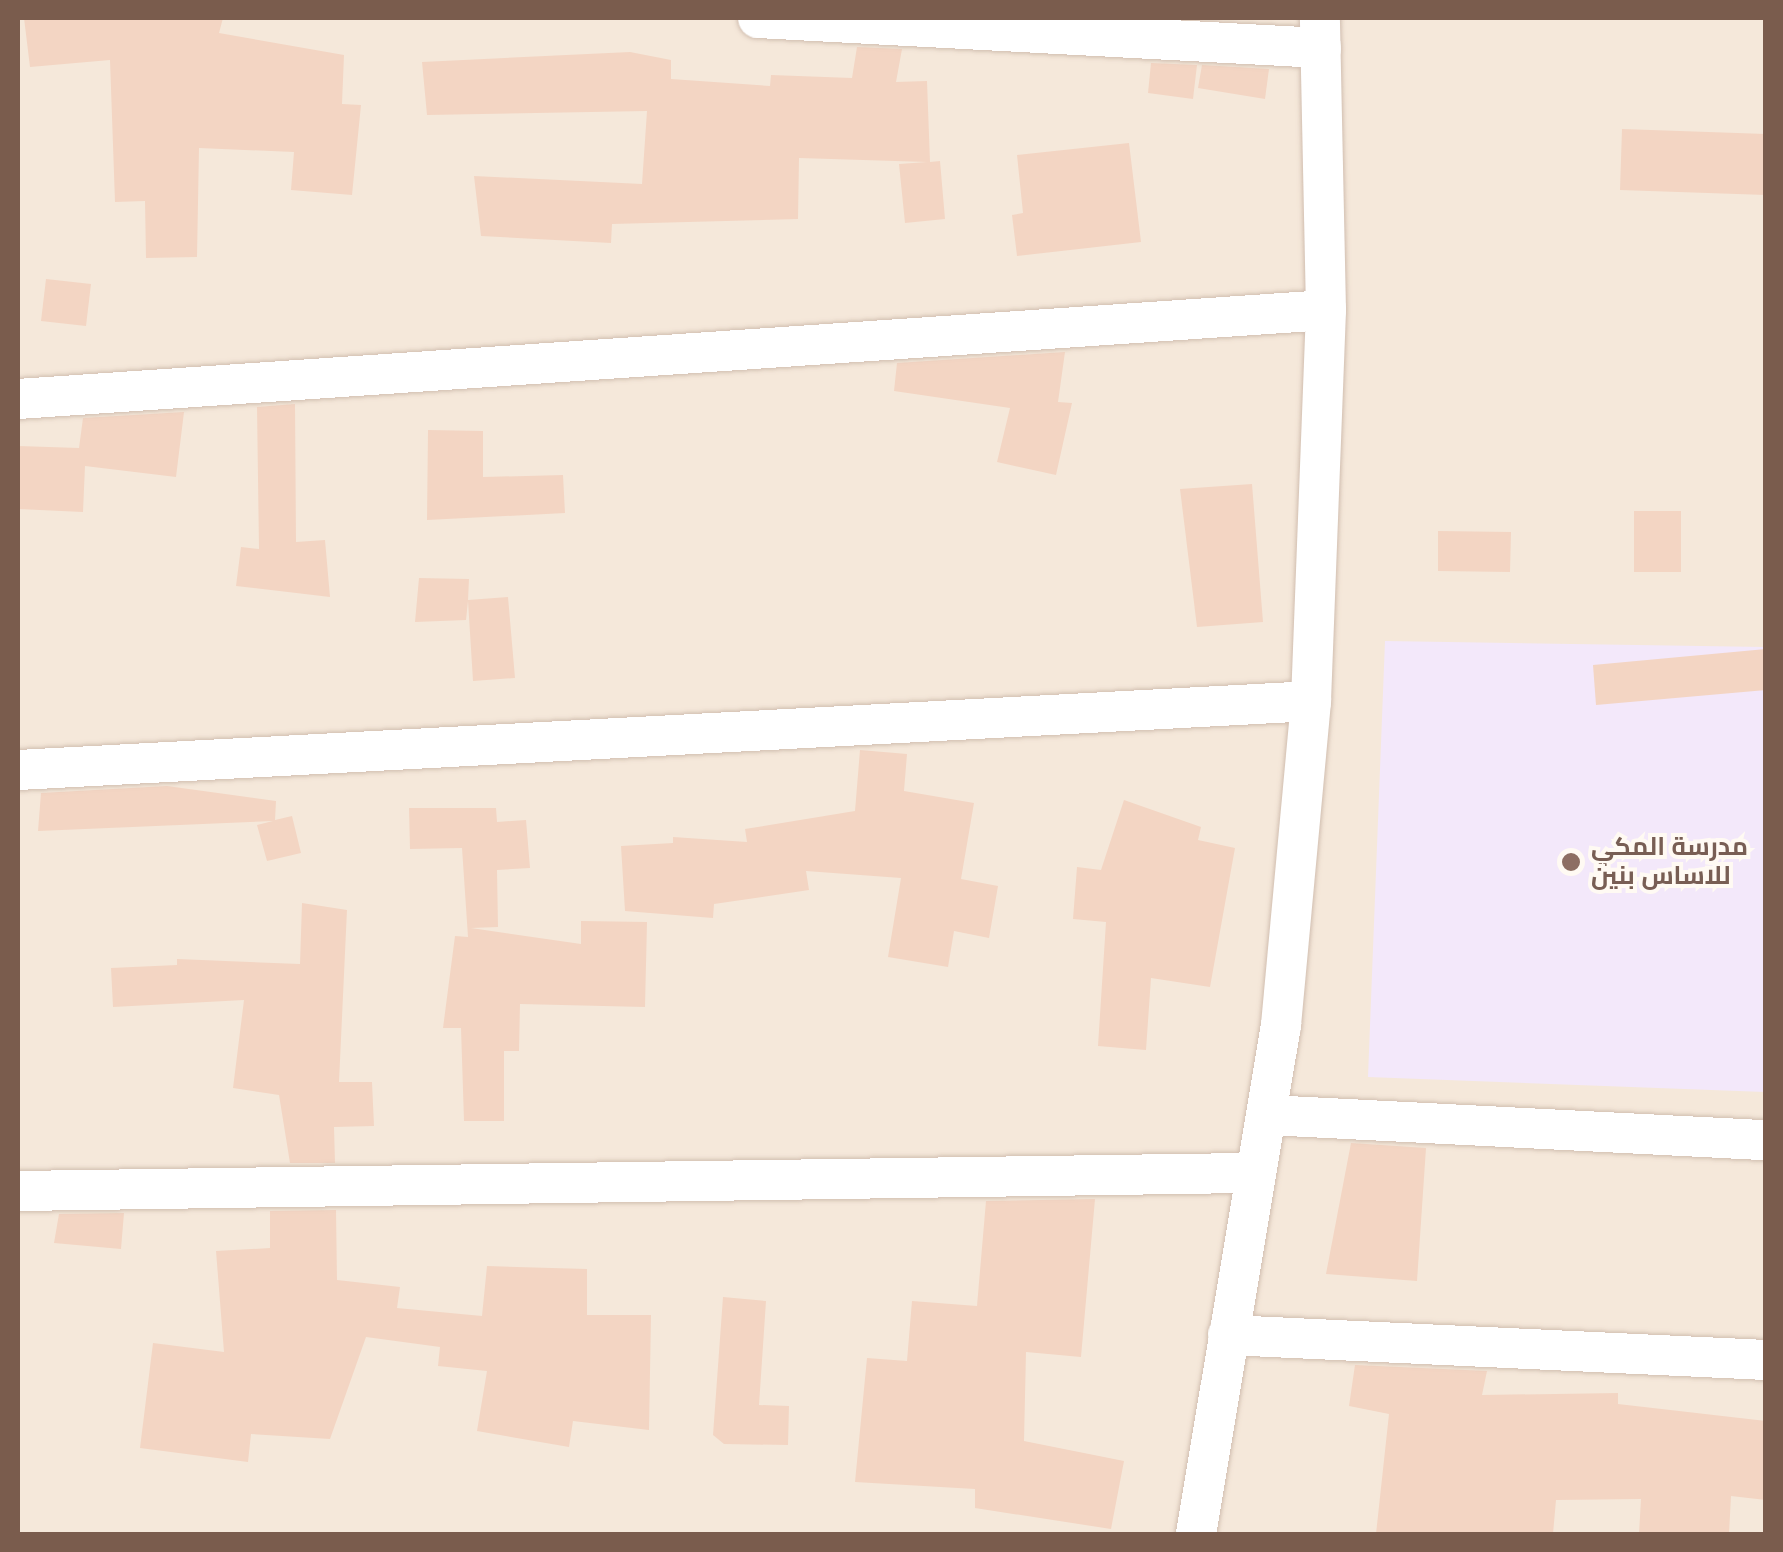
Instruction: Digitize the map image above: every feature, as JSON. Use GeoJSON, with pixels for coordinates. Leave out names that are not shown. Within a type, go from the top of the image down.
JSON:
{"type":"FeatureCollection","features":[{"type":"Feature","properties":{"kind":"street"},"geometry":{"type":"LineString","coordinates":[[758,18],[1321,33],[1326,310],[1311,701],[1268,1114],[1253,1173],[1196,1534]]}},
{"type":"Feature","properties":{"kind":"street"},"geometry":{"type":"LineString","coordinates":[[18,398],[1326,310]]}},
{"type":"Feature","properties":{"kind":"street"},"geometry":{"type":"LineString","coordinates":[[18,770],[1311,701]]}},
{"type":"Feature","properties":{"kind":"street"},"geometry":{"type":"LineString","coordinates":[[1268,1114],[1766,1140]]}},
{"type":"Feature","properties":{"kind":"street"},"geometry":{"type":"LineString","coordinates":[[18,1191],[1253,1173]]}},
{"type":"Feature","properties":{"kind":"street"},"geometry":{"type":"LineString","coordinates":[[1228,1335],[1766,1360]]}},
{"type":"Feature","properties":{"kind":"shaded area"},"geometry":{"type":"Polygon","coordinates":[[[18,18],[1765,18],[1765,1534],[18,1534],[18,18]]]}},
{"type":"Feature","properties":{"kind":"shaded area","name":"مدرسة المكي للاساس بنين"},"geometry":{"type":"Polygon","coordinates":[[[1385,641],[1765,647],[1765,1092],[1368,1077],[1385,641]]]}},
{"type":"Feature","properties":{"kind":"building"},"geometry":{"type":"Polygon","coordinates":[[[24,18],[223,18],[219,33],[344,55],[342,104],[361,105],[352,195],[291,190],[294,152],[199,148],[197,257],[146,258],[145,201],[115,202],[110,60],[30,67],[24,18]]]}},
{"type":"Feature","properties":{"kind":"building"},"geometry":{"type":"Polygon","coordinates":[[[857,47],[902,49],[896,82],[927,81],[930,162],[940,161],[945,219],[905,223],[899,164],[927,162],[799,158],[798,219],[612,224],[611,243],[481,236],[474,176],[642,184],[647,111],[427,115],[422,62],[630,52],[671,60],[671,79],[770,86],[771,75],[852,78],[857,47]]]}},
{"type":"Feature","properties":{"kind":"building"},"geometry":{"type":"Polygon","coordinates":[[[1151,63],[1197,65],[1193,99],[1148,93],[1151,63]]]}},
{"type":"Feature","properties":{"kind":"building"},"geometry":{"type":"Polygon","coordinates":[[[1202,65],[1269,69],[1265,99],[1198,88],[1202,65]]]}},
{"type":"Feature","properties":{"kind":"building"},"geometry":{"type":"Polygon","coordinates":[[[1622,129],[1766,134],[1766,195],[1620,190],[1622,129]]]}},
{"type":"Feature","properties":{"kind":"building"},"geometry":{"type":"Polygon","coordinates":[[[1129,143],[1141,242],[1017,256],[1012,215],[1023,213],[1017,155],[1129,143]]]}},
{"type":"Feature","properties":{"kind":"building"},"geometry":{"type":"Polygon","coordinates":[[[46,279],[91,284],[86,326],[41,321],[46,279]]]}},
{"type":"Feature","properties":{"kind":"building"},"geometry":{"type":"Polygon","coordinates":[[[1065,352],[1058,402],[1072,403],[1056,475],[997,462],[1010,408],[894,391],[897,363],[1065,352]]]}},
{"type":"Feature","properties":{"kind":"building"},"geometry":{"type":"Polygon","coordinates":[[[295,404],[296,542],[325,540],[330,597],[236,586],[241,547],[259,549],[257,407],[295,404]]]}},
{"type":"Feature","properties":{"kind":"building"},"geometry":{"type":"Polygon","coordinates":[[[184,412],[176,477],[85,466],[83,512],[18,509],[18,446],[79,448],[83,418],[184,412]]]}},
{"type":"Feature","properties":{"kind":"building"},"geometry":{"type":"Polygon","coordinates":[[[428,430],[483,431],[483,477],[563,475],[565,513],[427,520],[428,430]]]}},
{"type":"Feature","properties":{"kind":"building"},"geometry":{"type":"Polygon","coordinates":[[[1252,484],[1263,622],[1197,627],[1180,489],[1252,484]]]}},
{"type":"Feature","properties":{"kind":"building"},"geometry":{"type":"Polygon","coordinates":[[[1634,511],[1681,511],[1681,572],[1634,572],[1634,511]]]}},
{"type":"Feature","properties":{"kind":"building"},"geometry":{"type":"Polygon","coordinates":[[[1438,531],[1511,532],[1510,572],[1438,571],[1438,531]]]}},
{"type":"Feature","properties":{"kind":"building"},"geometry":{"type":"Polygon","coordinates":[[[419,578],[469,579],[468,600],[508,597],[515,678],[473,681],[468,601],[466,620],[415,622],[419,578]]]}},
{"type":"Feature","properties":{"kind":"building"},"geometry":{"type":"Polygon","coordinates":[[[1766,649],[1766,690],[1596,705],[1593,665],[1766,649]]]}},
{"type":"Feature","properties":{"kind":"building"},"geometry":{"type":"Polygon","coordinates":[[[860,750],[907,754],[904,791],[974,803],[961,879],[998,886],[989,938],[954,931],[948,967],[888,957],[901,878],[806,871],[809,890],[714,904],[713,918],[625,911],[621,846],[673,843],[673,837],[747,842],[745,829],[855,811],[860,750]]]}},
{"type":"Feature","properties":{"kind":"building"},"geometry":{"type":"Polygon","coordinates":[[[167,786],[276,801],[275,820],[292,816],[301,853],[267,861],[257,825],[273,821],[38,831],[41,793],[167,786]]]}},
{"type":"Feature","properties":{"kind":"building"},"geometry":{"type":"Polygon","coordinates":[[[1124,800],[1201,827],[1198,840],[1235,848],[1210,987],[1151,978],[1146,1050],[1098,1046],[1106,922],[1073,919],[1077,867],[1101,870],[1124,800]]]}},
{"type":"Feature","properties":{"kind":"building"},"geometry":{"type":"Polygon","coordinates":[[[409,808],[496,808],[497,822],[526,820],[530,868],[497,870],[498,927],[471,928],[581,944],[581,921],[647,922],[645,1007],[520,1004],[519,1051],[504,1051],[504,1121],[464,1121],[461,1028],[443,1028],[455,936],[468,937],[462,848],[410,849],[409,808]]]}},
{"type":"Feature","properties":{"kind":"building"},"geometry":{"type":"Polygon","coordinates":[[[302,903],[347,910],[339,1082],[372,1082],[374,1126],[334,1127],[335,1163],[290,1163],[279,1095],[233,1088],[244,1000],[113,1007],[111,968],[177,965],[177,959],[300,964],[302,903]]]}},
{"type":"Feature","properties":{"kind":"building"},"geometry":{"type":"Polygon","coordinates":[[[1351,1143],[1426,1148],[1417,1281],[1326,1274],[1351,1143]]]}},
{"type":"Feature","properties":{"kind":"building"},"geometry":{"type":"Polygon","coordinates":[[[1095,1199],[1081,1357],[1026,1352],[1024,1441],[1124,1461],[1111,1529],[975,1508],[975,1489],[855,1482],[867,1358],[907,1361],[912,1301],[977,1306],[986,1201],[1095,1199]]]}},
{"type":"Feature","properties":{"kind":"building"},"geometry":{"type":"Polygon","coordinates":[[[336,1210],[337,1280],[400,1287],[397,1308],[482,1316],[487,1266],[587,1269],[587,1315],[651,1315],[649,1430],[573,1421],[569,1447],[477,1431],[487,1371],[438,1366],[440,1347],[366,1337],[330,1439],[251,1434],[248,1462],[140,1448],[153,1343],[224,1352],[216,1251],[270,1248],[270,1211],[336,1210]]]}},
{"type":"Feature","properties":{"kind":"building"},"geometry":{"type":"Polygon","coordinates":[[[124,1213],[121,1249],[54,1243],[59,1214],[124,1213]]]}},
{"type":"Feature","properties":{"kind":"building"},"geometry":{"type":"Polygon","coordinates":[[[723,1297],[766,1301],[759,1405],[789,1406],[788,1445],[724,1444],[713,1435],[723,1297]]]}},
{"type":"Feature","properties":{"kind":"building"},"geometry":{"type":"Polygon","coordinates":[[[1355,1365],[1487,1371],[1482,1395],[1618,1393],[1618,1404],[1766,1421],[1766,1500],[1731,1496],[1729,1534],[1639,1534],[1641,1499],[1556,1500],[1553,1534],[1376,1534],[1389,1414],[1349,1406],[1355,1365]]]}},
{"type":"Feature","properties":{"kind":"place","name":"مدرسة المكي للاساس بنين"},"geometry":{"type":"Point","coordinates":[1571,862]}}]}
